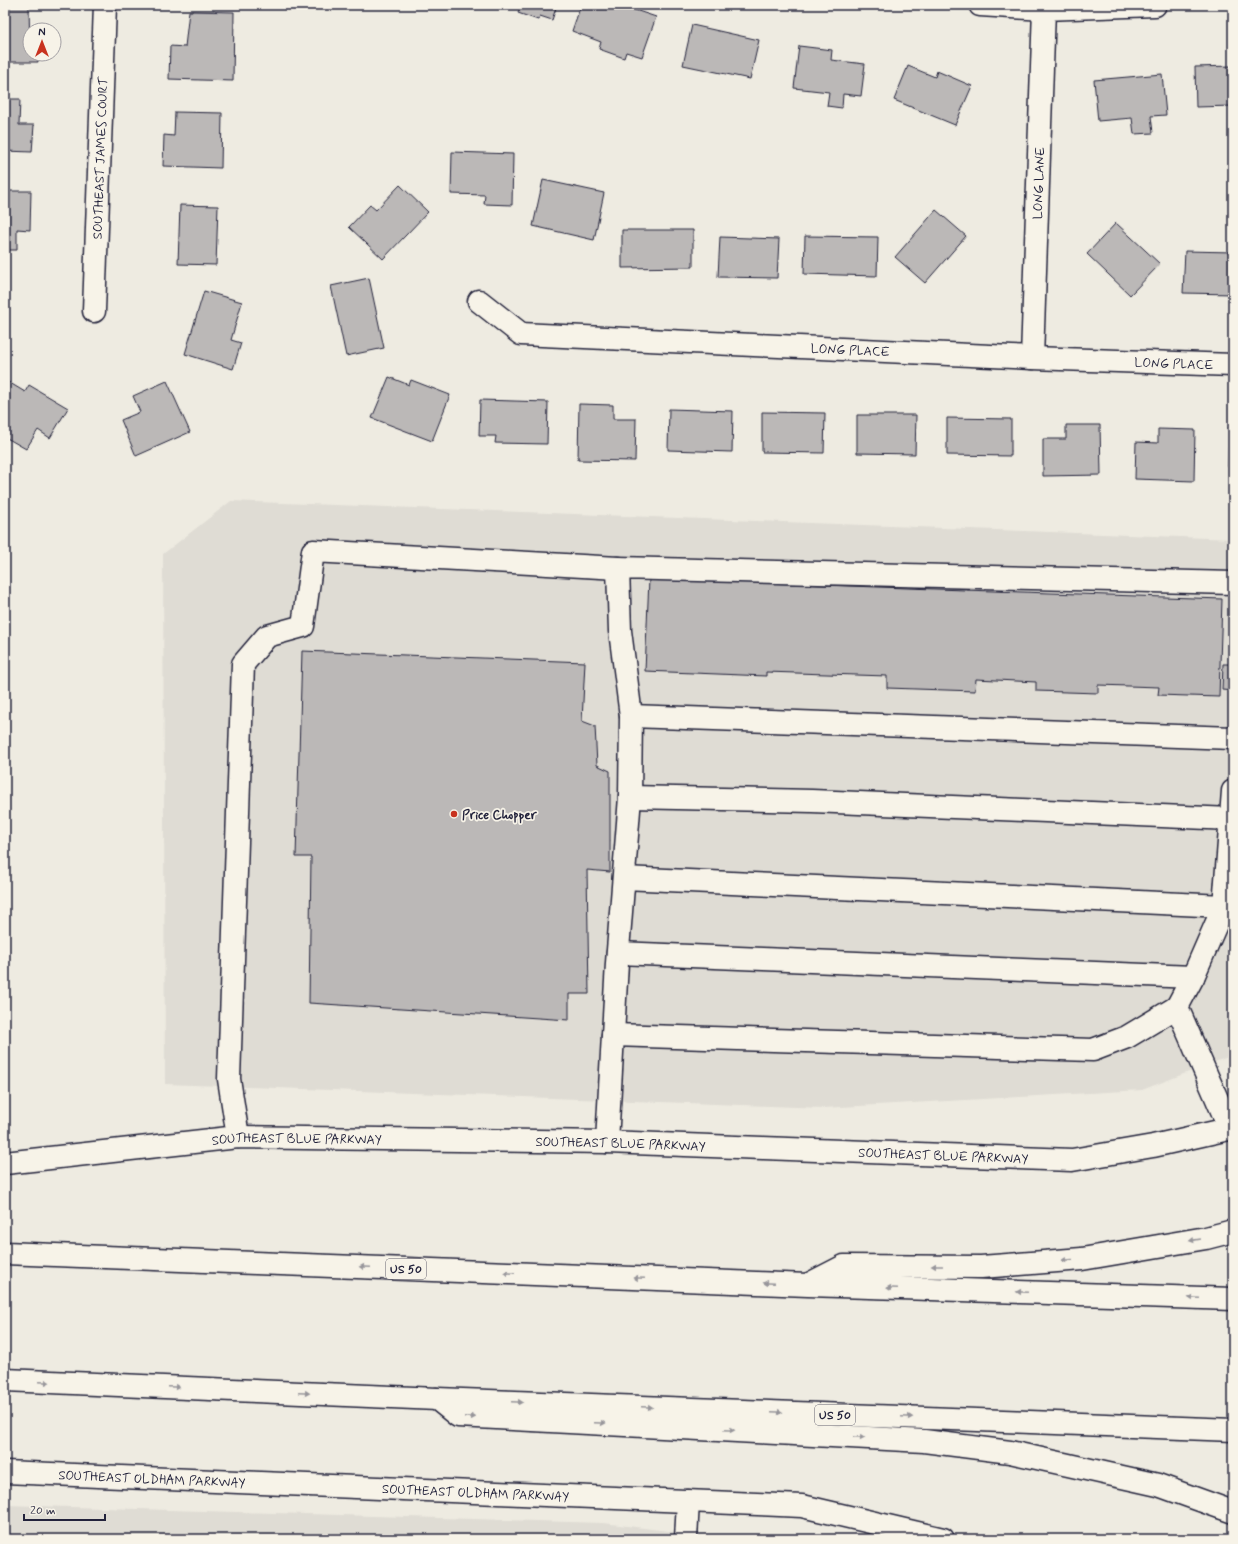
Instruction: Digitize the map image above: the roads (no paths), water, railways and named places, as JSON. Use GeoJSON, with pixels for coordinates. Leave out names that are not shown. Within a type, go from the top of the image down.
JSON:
{"type":"FeatureCollection","features":[{"type":"Feature","properties":{"kind":"main road","name":"SOUTHEAST JAMES COURT"},"geometry":{"type":"LineString","coordinates":[[94,311],[105,5]]}},
{"type":"Feature","properties":{"kind":"main road"},"geometry":{"type":"LineString","coordinates":[[980,5],[1044,8],[1155,5]]}},
{"type":"Feature","properties":{"kind":"main road","name":"LONG LANE"},"geometry":{"type":"LineString","coordinates":[[1032,358],[1044,8]]}},
{"type":"Feature","properties":{"kind":"main road","name":"LONG PLACE"},"geometry":{"type":"LineString","coordinates":[[479,301],[521,334],[1032,358],[1233,365]]}},
{"type":"Feature","properties":{"kind":"main road"},"geometry":{"type":"LineString","coordinates":[[238,1137],[229,1079],[243,664],[267,636],[303,626],[313,551],[618,568],[1233,583]]}},
{"type":"Feature","properties":{"kind":"main road"},"geometry":{"type":"LineString","coordinates":[[607,1142],[618,953],[630,797],[631,716],[620,631],[618,568]]}},
{"type":"Feature","properties":{"kind":"main road"},"geometry":{"type":"LineString","coordinates":[[631,716],[1233,738]]}},
{"type":"Feature","properties":{"kind":"main road"},"geometry":{"type":"LineString","coordinates":[[613,1035],[1093,1050],[1127,1037],[1177,1007],[1229,908],[1233,791]]}},
{"type":"Feature","properties":{"kind":"main road"},"geometry":{"type":"LineString","coordinates":[[630,797],[812,801],[1231,819]]}},
{"type":"Feature","properties":{"kind":"main road"},"geometry":{"type":"LineString","coordinates":[[624,878],[1229,908]]}},
{"type":"Feature","properties":{"kind":"main road"},"geometry":{"type":"LineString","coordinates":[[618,953],[1193,977]]}},
{"type":"Feature","properties":{"kind":"main road"},"geometry":{"type":"LineString","coordinates":[[1177,1007],[1232,1128]]}},
{"type":"Feature","properties":{"kind":"main road","name":"SOUTHEAST BLUE PARKWAY"},"geometry":{"type":"LineString","coordinates":[[5,1163],[238,1137],[607,1142],[1072,1160],[1153,1146],[1232,1128]]}},
{"type":"Feature","properties":{"kind":"main road"},"geometry":{"type":"LineString","coordinates":[[808,1285],[844,1266],[981,1267],[1082,1259],[1206,1238],[1233,1231]]}},
{"type":"Feature","properties":{"kind":"main road","name":"US 50"},"geometry":{"type":"LineString","coordinates":[[5,1252],[808,1285],[1233,1299]]}},
{"type":"Feature","properties":{"kind":"main road","name":"US 50"},"geometry":{"type":"LineString","coordinates":[[5,1380],[436,1399],[1233,1430]]}},
{"type":"Feature","properties":{"kind":"main road"},"geometry":{"type":"LineString","coordinates":[[436,1399],[458,1416],[924,1441],[1010,1452],[1158,1485],[1233,1512]]}},
{"type":"Feature","properties":{"kind":"main road","name":"SOUTHEAST OLDHAM PARKWAY"},"geometry":{"type":"LineString","coordinates":[[5,1472],[802,1506],[943,1539]]}},
{"type":"Feature","properties":{"kind":"main road"},"geometry":{"type":"LineString","coordinates":[[686,1539],[688,1501]]}},
{"type":"Feature","properties":{"kind":"place","name":"Price Chopper"},"geometry":{"type":"Point","coordinates":[454,814]}}]}
